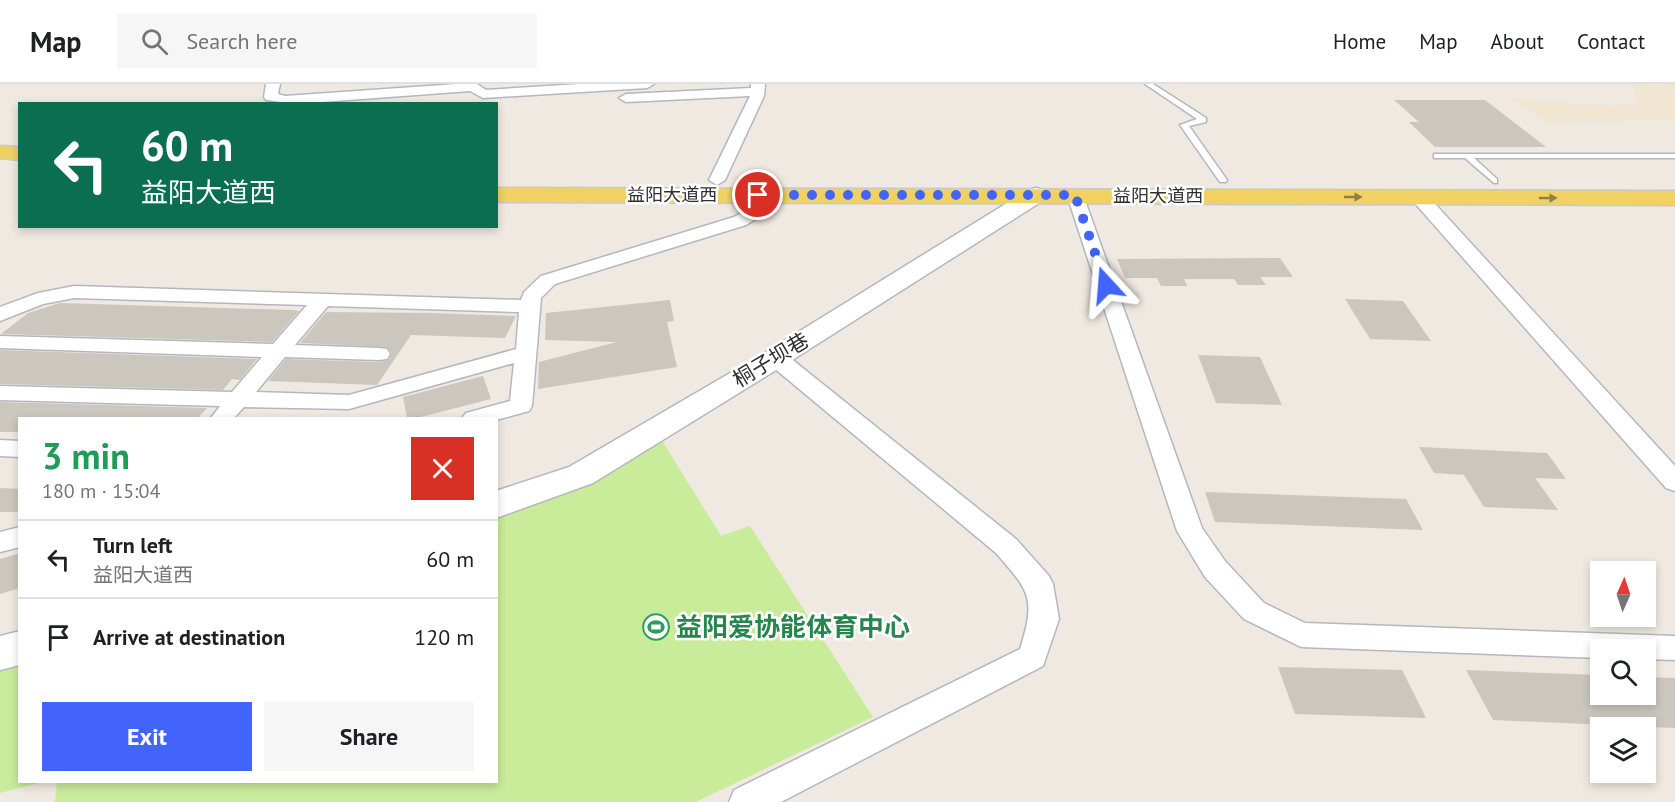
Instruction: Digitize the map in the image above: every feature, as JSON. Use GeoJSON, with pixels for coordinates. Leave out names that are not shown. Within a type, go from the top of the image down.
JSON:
{"type":"FeatureCollection","features":[{"type":"Feature","properties":{"kind":"main road"},"geometry":{"type":"LineString","coordinates":[[0,152],[18,154]]}},
{"type":"Feature","properties":{"kind":"main road"},"geometry":{"type":"LineString","coordinates":[[0,171],[18,173]]}},
{"type":"Feature","properties":{"kind":"main road","name":"益阳大道西"},"geometry":{"type":"LineString","coordinates":[[498,180],[1675,182]]}},
{"type":"Feature","properties":{"kind":"main road","name":"益阳大道西"},"geometry":{"type":"LineString","coordinates":[[498,195],[1675,198]]}},
{"type":"Feature","properties":{"kind":"street"},"geometry":{"type":"LineString","coordinates":[[273,84],[271,97],[285,100],[473,87],[483,94],[647,84]]}},
{"type":"Feature","properties":{"kind":"street"},"geometry":{"type":"LineString","coordinates":[[498,104],[758,88],[717,180]]}},
{"type":"Feature","properties":{"kind":"street"},"geometry":{"type":"LineString","coordinates":[[478,417],[521,406],[531,296],[548,280],[740,221],[781,195]]}},
{"type":"Feature","properties":{"kind":"street","name":"桐子坝巷"},"geometry":{"type":"LineString","coordinates":[[498,504],[581,474],[776,358],[1036,195]]}},
{"type":"Feature","properties":{"kind":"street"},"geometry":{"type":"LineString","coordinates":[[1075,195],[1190,531],[1215,569],[1254,611],[1301,635],[1675,648]]}},
{"type":"Feature","properties":{"kind":"street"},"geometry":{"type":"LineString","coordinates":[[1419,197],[1675,482]]}},
{"type":"Feature","properties":{"kind":"street"},"geometry":{"type":"LineString","coordinates":[[0,315],[20,304],[44,296],[74,292],[531,306]]}},
{"type":"Feature","properties":{"kind":"street"},"geometry":{"type":"LineString","coordinates":[[223,417],[323,299]]}},
{"type":"Feature","properties":{"kind":"street"},"geometry":{"type":"LineString","coordinates":[[0,342],[379,354]]}},
{"type":"Feature","properties":{"kind":"street"},"geometry":{"type":"LineString","coordinates":[[0,393],[349,402],[525,353]]}},
{"type":"Feature","properties":{"kind":"street"},"geometry":{"type":"LineString","coordinates":[[746,802],[1032,657],[1044,620],[1039,584],[1006,546],[776,358]]}},
{"type":"Feature","properties":{"kind":"street"},"geometry":{"type":"LineString","coordinates":[[0,448],[18,449]]}},
{"type":"Feature","properties":{"kind":"street"},"geometry":{"type":"LineString","coordinates":[[0,542],[18,538]]}},
{"type":"Feature","properties":{"kind":"street"},"geometry":{"type":"LineString","coordinates":[[0,653],[18,648]]}},
{"type":"Feature","properties":{"kind":"lane"},"geometry":{"type":"LineString","coordinates":[[1148,84],[1203,120],[1184,125],[1223,180]]}},
{"type":"Feature","properties":{"kind":"lane"},"geometry":{"type":"LineString","coordinates":[[1437,156],[1675,156]]}},
{"type":"Feature","properties":{"kind":"lane"},"geometry":{"type":"LineString","coordinates":[[1467,156],[1494,181]]}},
{"type":"Feature","properties":{"kind":"shaded area"},"geometry":{"type":"Polygon","coordinates":[[[1675,84],[1675,121],[1546,122],[1511,98],[1609,106],[1638,104],[1633,85],[1675,84]]]}},
{"type":"Feature","properties":{"kind":"green space","name":"益阳爱协能体育中心"},"geometry":{"type":"Polygon","coordinates":[[[661,439],[721,536],[750,526],[873,717],[696,802],[55,802],[57,783],[498,783],[498,515],[661,439]]]}},
{"type":"Feature","properties":{"kind":"green space"},"geometry":{"type":"Polygon","coordinates":[[[18,657],[18,783],[38,783],[0,793],[0,661],[18,657]]]}},
{"type":"Feature","properties":{"kind":"building"},"geometry":{"type":"Polygon","coordinates":[[[1394,100],[1485,100],[1546,147],[1435,147],[1409,122],[1419,122],[1394,100]]]}},
{"type":"Feature","properties":{"kind":"building"},"geometry":{"type":"Polygon","coordinates":[[[1280,258],[1293,277],[1260,277],[1266,285],[1238,285],[1234,279],[1184,279],[1187,286],[1161,286],[1157,278],[1125,278],[1117,259],[1280,258]]]}},
{"type":"Feature","properties":{"kind":"building"},"geometry":{"type":"Polygon","coordinates":[[[1345,299],[1403,301],[1431,341],[1370,339],[1345,299]]]}},
{"type":"Feature","properties":{"kind":"building"},"geometry":{"type":"Polygon","coordinates":[[[670,300],[674,321],[667,322],[677,367],[538,389],[539,362],[617,342],[545,340],[546,313],[670,300]]]}},
{"type":"Feature","properties":{"kind":"building"},"geometry":{"type":"Polygon","coordinates":[[[60,303],[299,311],[272,342],[1,334],[28,313],[60,303]]]}},
{"type":"Feature","properties":{"kind":"building"},"geometry":{"type":"Polygon","coordinates":[[[326,312],[516,316],[505,338],[411,335],[377,385],[268,381],[286,359],[379,362],[389,360],[392,353],[387,347],[300,343],[326,312]]]}},
{"type":"Feature","properties":{"kind":"building"},"geometry":{"type":"Polygon","coordinates":[[[0,350],[257,359],[240,380],[232,379],[223,390],[0,384],[0,350]]]}},
{"type":"Feature","properties":{"kind":"building"},"geometry":{"type":"Polygon","coordinates":[[[1198,355],[1260,357],[1282,405],[1216,403],[1198,355]]]}},
{"type":"Feature","properties":{"kind":"building"},"geometry":{"type":"Polygon","coordinates":[[[483,376],[491,399],[421,417],[407,417],[403,397],[483,376]]]}},
{"type":"Feature","properties":{"kind":"building"},"geometry":{"type":"Polygon","coordinates":[[[0,402],[207,408],[199,417],[18,417],[18,432],[0,432],[0,402]]]}},
{"type":"Feature","properties":{"kind":"building"},"geometry":{"type":"Polygon","coordinates":[[[1419,447],[1547,453],[1566,479],[1535,478],[1558,510],[1484,507],[1464,475],[1434,473],[1419,447]]]}},
{"type":"Feature","properties":{"kind":"building"},"geometry":{"type":"Polygon","coordinates":[[[0,488],[18,489],[18,512],[0,512],[0,488]]]}},
{"type":"Feature","properties":{"kind":"building"},"geometry":{"type":"Polygon","coordinates":[[[1205,492],[1406,499],[1423,530],[1215,522],[1205,492]]]}},
{"type":"Feature","properties":{"kind":"building"},"geometry":{"type":"Polygon","coordinates":[[[18,554],[18,589],[0,594],[0,559],[18,554]]]}},
{"type":"Feature","properties":{"kind":"building"},"geometry":{"type":"Polygon","coordinates":[[[1278,667],[1402,670],[1426,718],[1295,714],[1278,667]]]}},
{"type":"Feature","properties":{"kind":"building"},"geometry":{"type":"Polygon","coordinates":[[[1466,670],[1590,675],[1590,705],[1656,705],[1656,677],[1675,678],[1675,728],[1656,727],[1656,717],[1590,717],[1590,724],[1493,720],[1466,670]]]}},
{"type":"Feature","properties":{"kind":"place","name":"益阳爱协能体育中心"},"geometry":{"type":"Point","coordinates":[656,627]}},
{"type":"Feature","properties":{"kind":"route"},"geometry":{"type":"LineString","coordinates":[[758,195],[1075,195],[1106,285]]}}]}
